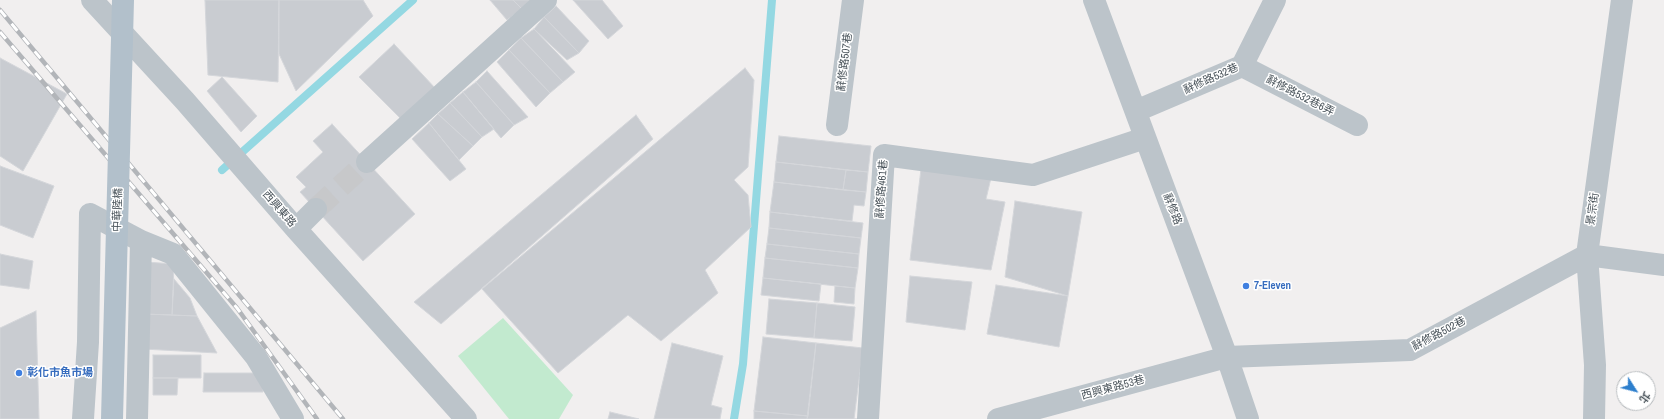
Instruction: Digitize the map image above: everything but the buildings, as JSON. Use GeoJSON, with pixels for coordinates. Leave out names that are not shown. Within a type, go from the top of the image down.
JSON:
{"type":"FeatureCollection","features":[{"type":"Feature","properties":{"kind":"main road","name":"中華陸橋"},"geometry":{"type":"LineString","coordinates":[[112,419],[124,0]]}},
{"type":"Feature","properties":{"kind":"street","name":"西興東路"},"geometry":{"type":"LineString","coordinates":[[92,0],[185,101],[296,229],[466,419]]}},
{"type":"Feature","properties":{"kind":"street"},"geometry":{"type":"LineString","coordinates":[[367,162],[546,0]]}},
{"type":"Feature","properties":{"kind":"street","name":"辭修路507巷"},"geometry":{"type":"LineString","coordinates":[[837,125],[853,0]]}},
{"type":"Feature","properties":{"kind":"street","name":"辭修路"},"geometry":{"type":"LineString","coordinates":[[1094,0],[1227,357],[1248,419]]}},
{"type":"Feature","properties":{"kind":"street","name":"辭修路532巷"},"geometry":{"type":"LineString","coordinates":[[1136,111],[1242,66],[1275,0]]}},
{"type":"Feature","properties":{"kind":"street","name":"景宗街"},"geometry":{"type":"LineString","coordinates":[[1594,419],[1595,365],[1587,255],[1622,0]]}},
{"type":"Feature","properties":{"kind":"street","name":"辭修路532巷6弄"},"geometry":{"type":"LineString","coordinates":[[1242,66],[1357,125]]}},
{"type":"Feature","properties":{"kind":"street","name":"辭修路461巷"},"geometry":{"type":"LineString","coordinates":[[868,419],[884,154],[1033,175],[1146,138]]}},
{"type":"Feature","properties":{"kind":"street"},"geometry":{"type":"LineString","coordinates":[[296,229],[316,210]]}},
{"type":"Feature","properties":{"kind":"street"},"geometry":{"type":"LineString","coordinates":[[83,419],[88,342],[90,214],[141,241],[173,254],[256,357],[293,419]]}},
{"type":"Feature","properties":{"kind":"street"},"geometry":{"type":"LineString","coordinates":[[137,419],[141,241]]}},
{"type":"Feature","properties":{"kind":"street"},"geometry":{"type":"LineString","coordinates":[[1587,255],[1664,265]]}},
{"type":"Feature","properties":{"kind":"street","name":"辭修路502巷"},"geometry":{"type":"LineString","coordinates":[[1227,357],[1410,350],[1587,255]]}},
{"type":"Feature","properties":{"kind":"street","name":"西興東路53巷"},"geometry":{"type":"LineString","coordinates":[[998,419],[1227,357]]}},
{"type":"Feature","properties":{"kind":"green space"},"geometry":{"type":"Polygon","coordinates":[[[503,318],[573,395],[559,419],[509,419],[458,356],[503,318]]]}},
{"type":"Feature","properties":{"kind":"waterway"},"geometry":{"type":"LineString","coordinates":[[222,170],[413,0]]}},
{"type":"Feature","properties":{"kind":"waterway"},"geometry":{"type":"LineString","coordinates":[[734,419],[743,364],[772,0]]}},
{"type":"Feature","properties":{"kind":"tunnel"},"geometry":{"type":"LineString","coordinates":[[316,209],[367,162]]}},
{"type":"Feature","properties":{"kind":"railway"},"geometry":{"type":"LineString","coordinates":[[0,10],[343,419]]}},
{"type":"Feature","properties":{"kind":"railway"},"geometry":{"type":"LineString","coordinates":[[0,32],[237,308],[317,419]]}},
{"type":"Feature","properties":{"kind":"place","name":"7-Eleven"},"geometry":{"type":"Point","coordinates":[1246,286]}},
{"type":"Feature","properties":{"kind":"place","name":"彰化市魚市場"},"geometry":{"type":"Point","coordinates":[19,373]}}]}
